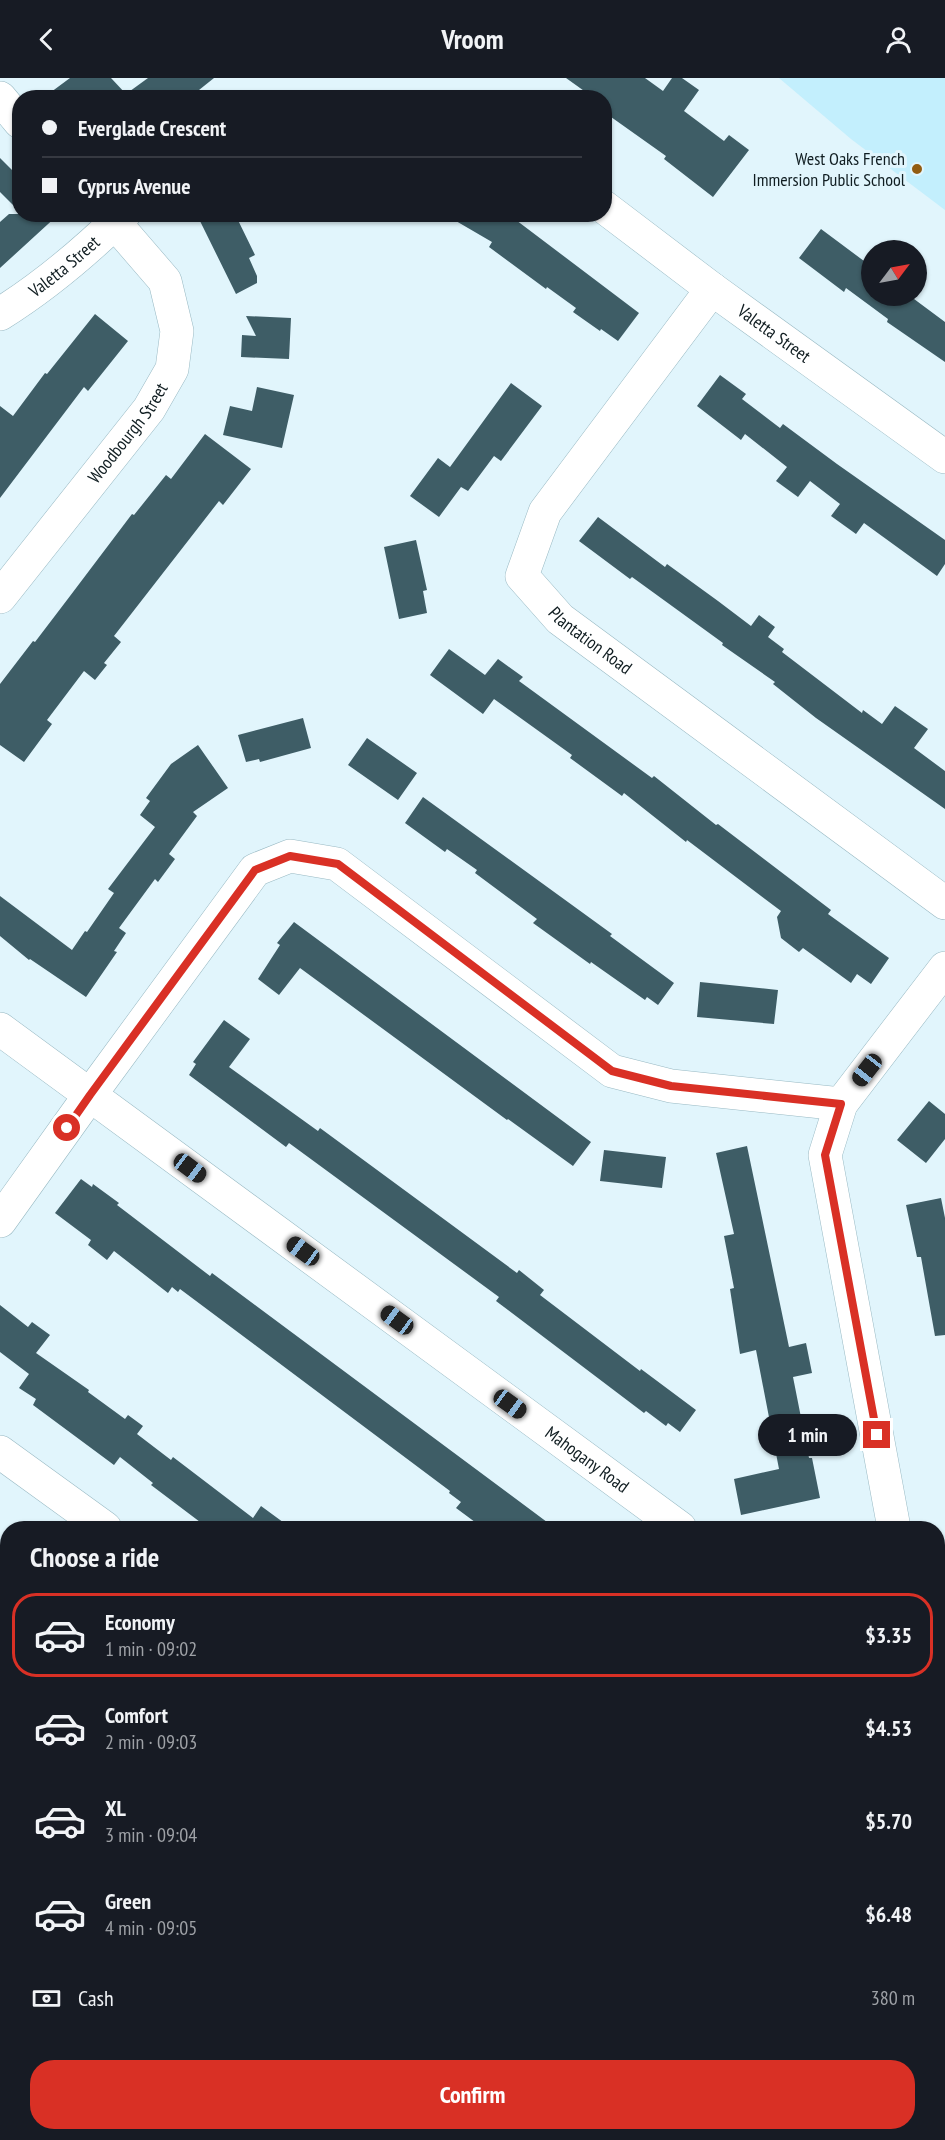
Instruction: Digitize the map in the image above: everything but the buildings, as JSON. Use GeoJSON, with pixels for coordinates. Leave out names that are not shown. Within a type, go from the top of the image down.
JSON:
{"type":"FeatureCollection","features":[{"type":"Feature","properties":{"kind":"street"},"geometry":{"type":"LineString","coordinates":[[0,85],[12,78]]}},
{"type":"Feature","properties":{"kind":"street"},"geometry":{"type":"LineString","coordinates":[[0,98],[12,112]]}},
{"type":"Feature","properties":{"kind":"street","name":"Valetta Street"},"geometry":{"type":"LineString","coordinates":[[612,213],[712,289],[945,458]]}},
{"type":"Feature","properties":{"kind":"street","name":"Valetta Street"},"geometry":{"type":"LineString","coordinates":[[0,314],[27,297],[110,222]]}},
{"type":"Feature","properties":{"kind":"street","name":"Woodbourgh Street"},"geometry":{"type":"LineString","coordinates":[[0,597],[149,409],[172,369],[177,331],[165,281],[119,222]]}},
{"type":"Feature","properties":{"kind":"street","name":"Plantation Road"},"geometry":{"type":"LineString","coordinates":[[712,289],[545,512],[522,576],[560,619],[945,903]]}},
{"type":"Feature","properties":{"kind":"street"},"geometry":{"type":"LineString","coordinates":[[0,1221],[255,870],[290,856],[338,864],[612,1071],[671,1086],[841,1104]]}},
{"type":"Feature","properties":{"kind":"street"},"geometry":{"type":"LineString","coordinates":[[893,1521],[825,1155],[841,1104],[945,968]]}},
{"type":"Feature","properties":{"kind":"street","name":"Mahogany Road"},"geometry":{"type":"LineString","coordinates":[[0,1029],[670,1521]]}},
{"type":"Feature","properties":{"kind":"street"},"geometry":{"type":"LineString","coordinates":[[0,1452],[95,1521]]}},
{"type":"Feature","properties":{"kind":"shaded area","name":"West Oaks French Immersion Public School"},"geometry":{"type":"Polygon","coordinates":[[[779,78],[945,78],[945,210],[851,139],[779,78]]]}},
{"type":"Feature","properties":{"kind":"place","name":"West Oaks French Immersion Public School"},"geometry":{"type":"Point","coordinates":[917,169]}},
{"type":"Feature","properties":{"kind":"route"},"geometry":{"type":"LineString","coordinates":[[67,1128],[255,870],[290,856],[338,864],[612,1071],[671,1086],[841,1104],[825,1155],[877,1435]]}}]}
